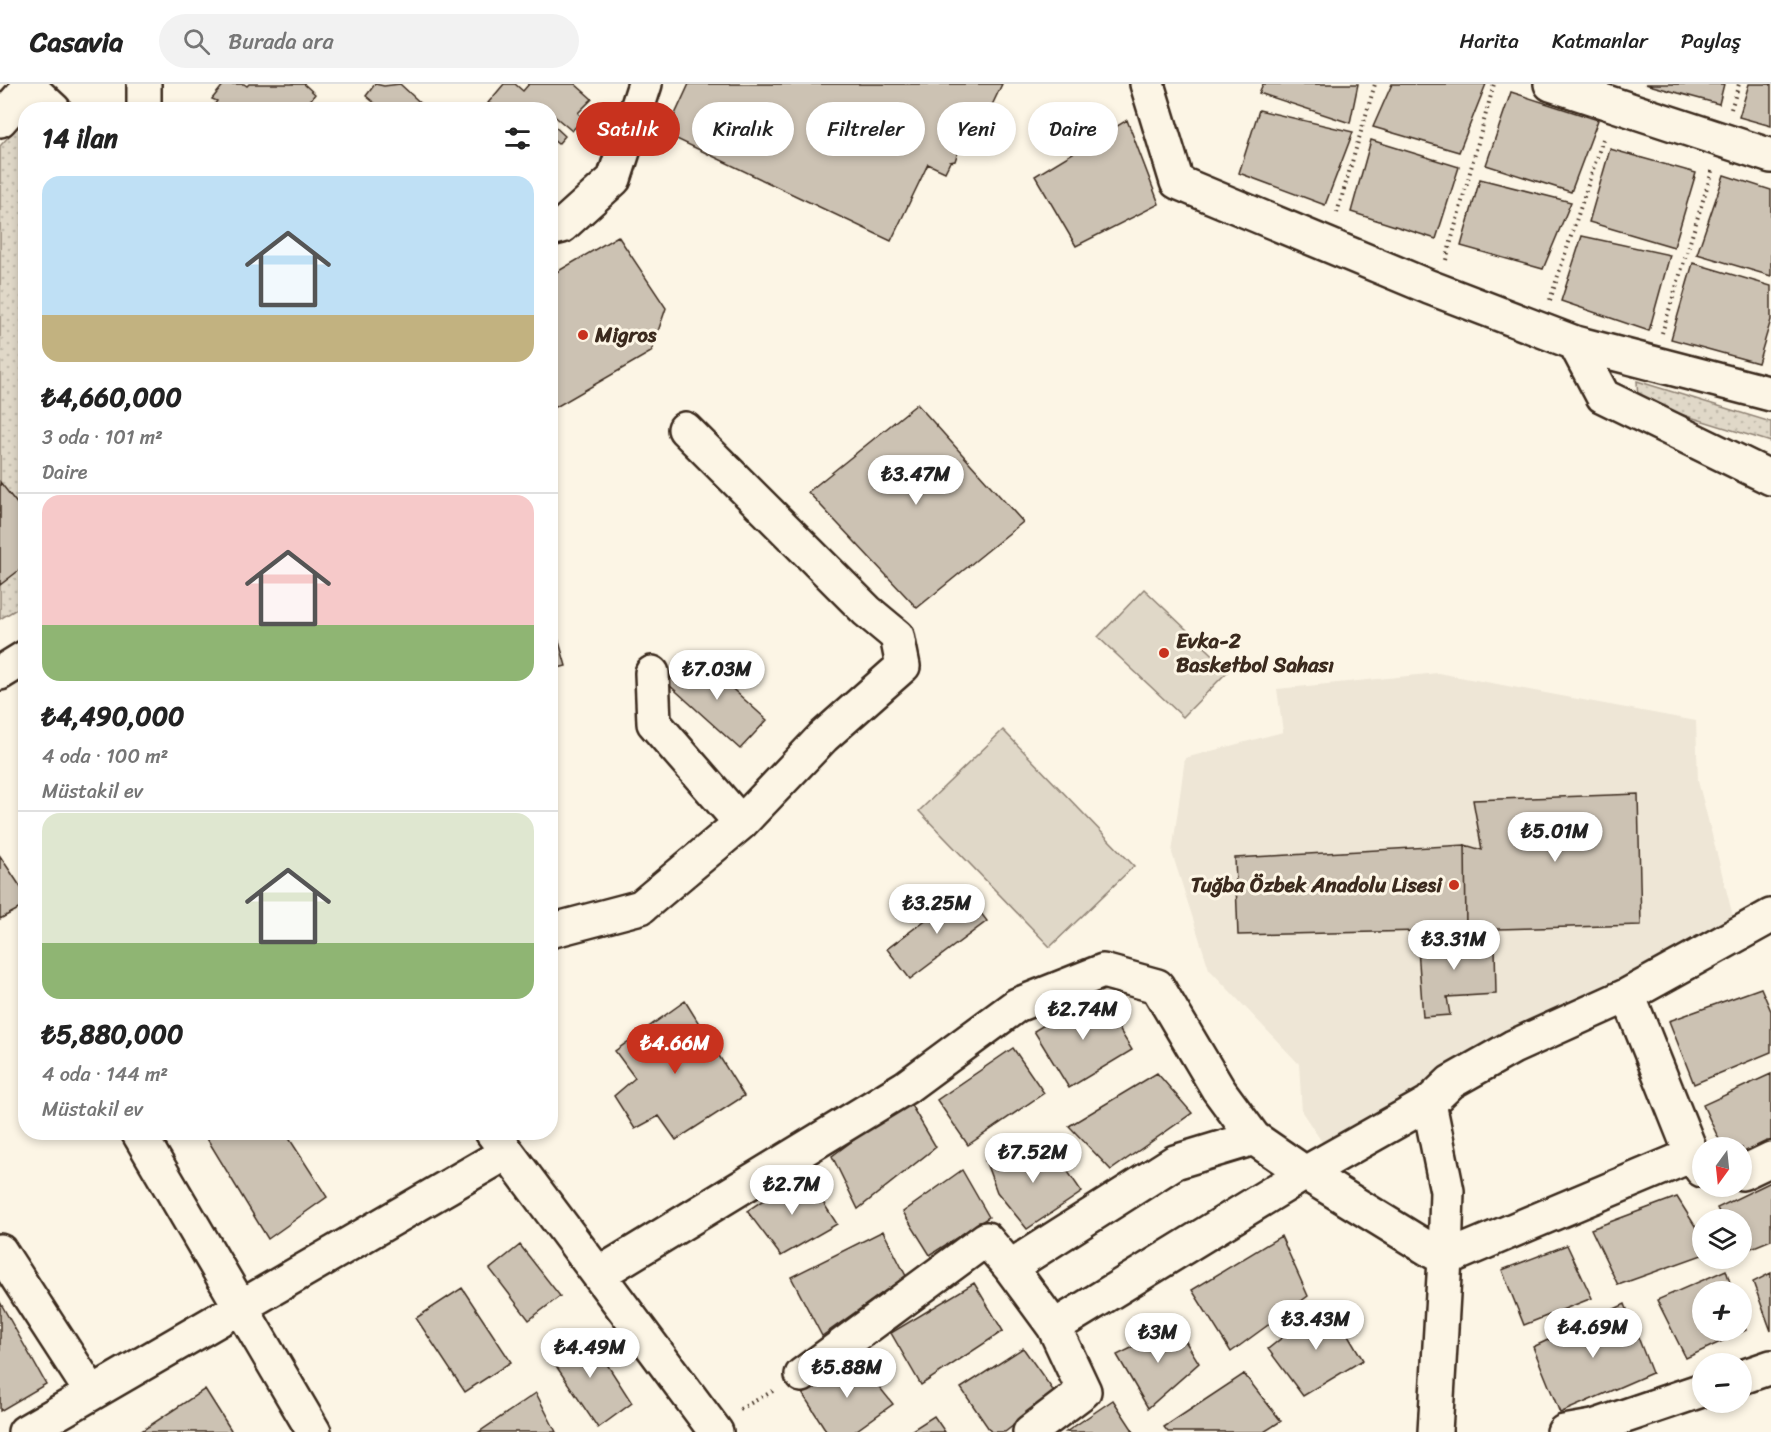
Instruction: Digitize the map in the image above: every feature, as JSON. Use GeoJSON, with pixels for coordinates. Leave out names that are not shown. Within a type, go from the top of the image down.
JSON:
{"type":"FeatureCollection","features":[{"type":"Feature","properties":{"kind":"street"},"geometry":{"type":"LineString","coordinates":[[144,84],[144,102]]}},
{"type":"Feature","properties":{"kind":"street"},"geometry":{"type":"LineString","coordinates":[[558,227],[562,226],[614,179],[645,84]]}},
{"type":"Feature","properties":{"kind":"street"},"geometry":{"type":"LineString","coordinates":[[1146,84],[1177,182],[1438,290],[1575,343],[1771,394]]}},
{"type":"Feature","properties":{"kind":"street"},"geometry":{"type":"LineString","coordinates":[[1551,84],[1771,156]]}},
{"type":"Feature","properties":{"kind":"street"},"geometry":{"type":"LineString","coordinates":[[0,120],[27,85],[45,102]]}},
{"type":"Feature","properties":{"kind":"street"},"geometry":{"type":"LineString","coordinates":[[1575,343],[1603,396],[1771,478]]}},
{"type":"Feature","properties":{"kind":"street"},"geometry":{"type":"LineString","coordinates":[[558,929],[640,906],[741,823],[824,737],[903,666],[897,636],[867,611],[685,429]]}},
{"type":"Feature","properties":{"kind":"street"},"geometry":{"type":"LineString","coordinates":[[0,673],[18,662]]}},
{"type":"Feature","properties":{"kind":"street"},"geometry":{"type":"LineString","coordinates":[[652,673],[654,723],[741,823]]}},
{"type":"Feature","properties":{"kind":"street"},"geometry":{"type":"LineString","coordinates":[[1054,1327],[1305,1173],[1429,1103],[1451,1082],[1513,1047],[1628,995],[1771,916]]}},
{"type":"Feature","properties":{"kind":"street"},"geometry":{"type":"LineString","coordinates":[[599,1274],[906,1088],[1017,1005],[1103,971],[1157,986],[1218,1089],[1254,1138],[1305,1173],[1445,1259]]}},
{"type":"Feature","properties":{"kind":"street"},"geometry":{"type":"LineString","coordinates":[[1628,995],[1692,1150]]}},
{"type":"Feature","properties":{"kind":"street"},"geometry":{"type":"LineString","coordinates":[[1429,1103],[1447,1191],[1435,1432]]}},
{"type":"Feature","properties":{"kind":"street"},"geometry":{"type":"LineString","coordinates":[[1010,1267],[1175,1162],[1254,1138]]}},
{"type":"Feature","properties":{"kind":"street"},"geometry":{"type":"LineString","coordinates":[[143,1140],[314,1432]]}},
{"type":"Feature","properties":{"kind":"street"},"geometry":{"type":"LineString","coordinates":[[25,1432],[240,1307],[499,1143],[713,1429]]}},
{"type":"Feature","properties":{"kind":"street"},"geometry":{"type":"LineString","coordinates":[[1752,1168],[1771,1159]]}},
{"type":"Feature","properties":{"kind":"street"},"geometry":{"type":"LineString","coordinates":[[1445,1259],[1692,1164]]}},
{"type":"Feature","properties":{"kind":"street"},"geometry":{"type":"LineString","coordinates":[[802,1375],[986,1239],[1010,1267],[1054,1327],[1084,1391],[1030,1432]]}},
{"type":"Feature","properties":{"kind":"street"},"geometry":{"type":"LineString","coordinates":[[0,1251],[92,1393]]}},
{"type":"Feature","properties":{"kind":"street"},"geometry":{"type":"LineString","coordinates":[[1752,1374],[1771,1367]]}},
{"type":"Feature","properties":{"kind":"street"},"geometry":{"type":"LineString","coordinates":[[1564,1432],[1593,1427],[1692,1393]]}},
{"type":"Feature","properties":{"kind":"path"},"geometry":{"type":"LineString","coordinates":[[1328,245],[1375,84]]}},
{"type":"Feature","properties":{"kind":"path"},"geometry":{"type":"LineString","coordinates":[[1438,290],[1494,84]]}},
{"type":"Feature","properties":{"kind":"path"},"geometry":{"type":"LineString","coordinates":[[1540,329],[1614,105]]}},
{"type":"Feature","properties":{"kind":"path"},"geometry":{"type":"LineString","coordinates":[[1653,363],[1722,140]]}},
{"type":"Feature","properties":{"kind":"path"},"geometry":{"type":"LineString","coordinates":[[713,1429],[802,1375]]}},
{"type":"Feature","properties":{"kind":"shaded area"},"geometry":{"type":"Polygon","coordinates":[[[18,127],[18,608],[0,619],[0,146],[18,127]]]}},
{"type":"Feature","properties":{"kind":"shaded area"},"geometry":{"type":"Polygon","coordinates":[[[1637,381],[1771,422],[1771,442],[1638,401],[1637,381]]]}},
{"type":"Feature","properties":{"kind":"shaded area","name":"Evka-2 Basketbol Sahası"},"geometry":{"type":"Polygon","coordinates":[[[1144,589],[1229,670],[1183,717],[1098,637],[1144,589]]]}},
{"type":"Feature","properties":{"kind":"shaded area","name":"Tuğba Özbek Anadolu Lisesi"},"geometry":{"type":"Polygon","coordinates":[[[1438,673],[1696,721],[1698,781],[1733,916],[1322,1142],[1302,1112],[1299,1064],[1209,969],[1172,853],[1185,758],[1283,732],[1277,689],[1438,673]]]}},
{"type":"Feature","properties":{"kind":"shaded area"},"geometry":{"type":"Polygon","coordinates":[[[1003,730],[1134,866],[1050,947],[919,811],[1003,730]]]}},
{"type":"Feature","properties":{"kind":"building"},"geometry":{"type":"Polygon","coordinates":[[[224,84],[247,86],[249,84],[304,84],[315,94],[309,102],[216,102],[212,99],[224,84]]]}},
{"type":"Feature","properties":{"kind":"building"},"geometry":{"type":"Polygon","coordinates":[[[375,84],[384,86],[400,84],[419,102],[373,102],[366,96],[375,84]]]}},
{"type":"Feature","properties":{"kind":"building"},"geometry":{"type":"Polygon","coordinates":[[[504,84],[515,84],[523,91],[529,84],[575,84],[592,99],[589,102],[576,102],[576,126],[572,131],[558,119],[558,102],[489,102],[504,84]]]}},
{"type":"Feature","properties":{"kind":"building"},"geometry":{"type":"Polygon","coordinates":[[[689,84],[1002,84],[994,102],[937,102],[937,156],[957,156],[955,161],[950,162],[945,172],[928,164],[891,241],[712,156],[794,156],[794,102],[692,102],[692,146],[680,141],[680,104],[689,84]]]}},
{"type":"Feature","properties":{"kind":"building"},"geometry":{"type":"Polygon","coordinates":[[[1263,84],[1358,84],[1350,123],[1259,93],[1263,84]]]}},
{"type":"Feature","properties":{"kind":"building"},"geometry":{"type":"Polygon","coordinates":[[[1392,84],[1486,84],[1459,152],[1373,127],[1392,84]]]}},
{"type":"Feature","properties":{"kind":"building"},"geometry":{"type":"Polygon","coordinates":[[[1645,84],[1724,84],[1719,104],[1645,84]]]}},
{"type":"Feature","properties":{"kind":"building"},"geometry":{"type":"Polygon","coordinates":[[[1749,84],[1771,84],[1771,126],[1739,117],[1749,84]]]}},
{"type":"Feature","properties":{"kind":"building"},"geometry":{"type":"Polygon","coordinates":[[[1511,92],[1598,120],[1571,192],[1486,165],[1511,92]]]}},
{"type":"Feature","properties":{"kind":"building"},"geometry":{"type":"Polygon","coordinates":[[[1259,110],[1353,132],[1325,205],[1239,173],[1259,110]]]}},
{"type":"Feature","properties":{"kind":"building"},"geometry":{"type":"Polygon","coordinates":[[[1127,120],[1159,204],[1076,246],[1035,176],[1068,156],[1118,156],[1118,125],[1127,120]]]}},
{"type":"Feature","properties":{"kind":"building"},"geometry":{"type":"Polygon","coordinates":[[[558,129],[565,136],[558,144],[558,129]]]}},
{"type":"Feature","properties":{"kind":"building"},"geometry":{"type":"Polygon","coordinates":[[[1371,140],[1459,167],[1436,239],[1351,212],[1371,140]]]}},
{"type":"Feature","properties":{"kind":"building"},"geometry":{"type":"Polygon","coordinates":[[[1610,149],[1696,173],[1674,247],[1589,222],[1610,149]]]}},
{"type":"Feature","properties":{"kind":"building"},"geometry":{"type":"Polygon","coordinates":[[[1724,175],[1771,190],[1771,276],[1697,254],[1724,175]]]}},
{"type":"Feature","properties":{"kind":"building"},"geometry":{"type":"Polygon","coordinates":[[[1480,179],[1571,202],[1543,269],[1461,246],[1480,179]]]}},
{"type":"Feature","properties":{"kind":"building"},"geometry":{"type":"Polygon","coordinates":[[[618,236],[666,308],[651,352],[558,406],[558,271],[618,236]]]}},
{"type":"Feature","properties":{"kind":"building"},"geometry":{"type":"Polygon","coordinates":[[[1582,236],[1670,255],[1649,331],[1561,301],[1582,236]]]}},
{"type":"Feature","properties":{"kind":"building"},"geometry":{"type":"Polygon","coordinates":[[[1693,263],[1771,286],[1771,320],[1758,363],[1671,339],[1693,263]]]}},
{"type":"Feature","properties":{"kind":"building"},"geometry":{"type":"Polygon","coordinates":[[[917,404],[1023,522],[917,608],[808,492],[917,404]]]}},
{"type":"Feature","properties":{"kind":"building"},"geometry":{"type":"Polygon","coordinates":[[[0,482],[18,505],[18,571],[0,585],[0,482]]]}},
{"type":"Feature","properties":{"kind":"building"},"geometry":{"type":"Polygon","coordinates":[[[558,638],[566,666],[558,668],[558,638]]]}},
{"type":"Feature","properties":{"kind":"building"},"geometry":{"type":"Polygon","coordinates":[[[694,654],[767,720],[740,749],[667,683],[694,654]]]}},
{"type":"Feature","properties":{"kind":"building"},"geometry":{"type":"Polygon","coordinates":[[[1638,794],[1641,925],[1466,930],[1465,845],[1482,850],[1473,800],[1638,794]]]}},
{"type":"Feature","properties":{"kind":"building"},"geometry":{"type":"Polygon","coordinates":[[[1465,845],[1466,930],[1238,935],[1235,858],[1465,845]]]}},
{"type":"Feature","properties":{"kind":"building"},"geometry":{"type":"Polygon","coordinates":[[[0,856],[18,883],[18,909],[0,919],[0,856]]]}},
{"type":"Feature","properties":{"kind":"building"},"geometry":{"type":"Polygon","coordinates":[[[964,891],[987,921],[910,979],[887,949],[964,891]]]}},
{"type":"Feature","properties":{"kind":"building"},"geometry":{"type":"Polygon","coordinates":[[[1466,930],[1466,947],[1495,948],[1496,994],[1447,997],[1450,1015],[1423,1017],[1418,949],[1430,949],[1429,931],[1466,930]]]}},
{"type":"Feature","properties":{"kind":"building"},"geometry":{"type":"Polygon","coordinates":[[[1761,988],[1771,1011],[1771,1052],[1694,1084],[1669,1021],[1761,988]]]}},
{"type":"Feature","properties":{"kind":"building"},"geometry":{"type":"Polygon","coordinates":[[[1097,993],[1132,1050],[1069,1088],[1034,1031],[1097,993]]]}},
{"type":"Feature","properties":{"kind":"building"},"geometry":{"type":"Polygon","coordinates":[[[685,1001],[744,1096],[676,1140],[659,1116],[635,1129],[614,1096],[635,1078],[615,1051],[685,1001]]]}},
{"type":"Feature","properties":{"kind":"building"},"geometry":{"type":"Polygon","coordinates":[[[1013,1048],[1044,1093],[968,1145],[937,1100],[1013,1048]]]}},
{"type":"Feature","properties":{"kind":"building"},"geometry":{"type":"Polygon","coordinates":[[[1157,1073],[1192,1113],[1111,1170],[1069,1126],[1157,1073]]]}},
{"type":"Feature","properties":{"kind":"building"},"geometry":{"type":"Polygon","coordinates":[[[1771,1074],[1771,1141],[1752,1149],[1752,1137],[1718,1137],[1703,1105],[1771,1074]]]}},
{"type":"Feature","properties":{"kind":"building"},"geometry":{"type":"Polygon","coordinates":[[[908,1100],[936,1147],[858,1209],[832,1156],[908,1100]]]}},
{"type":"Feature","properties":{"kind":"building"},"geometry":{"type":"Polygon","coordinates":[[[208,1140],[290,1140],[327,1197],[268,1239],[208,1140]]]}},
{"type":"Feature","properties":{"kind":"building"},"geometry":{"type":"Polygon","coordinates":[[[1053,1150],[1082,1192],[1027,1229],[997,1192],[985,1160],[1053,1150]]]}},
{"type":"Feature","properties":{"kind":"building"},"geometry":{"type":"Polygon","coordinates":[[[962,1170],[989,1217],[930,1255],[903,1212],[962,1170]]]}},
{"type":"Feature","properties":{"kind":"building"},"geometry":{"type":"Polygon","coordinates":[[[804,1173],[837,1224],[781,1256],[747,1211],[804,1173]]]}},
{"type":"Feature","properties":{"kind":"building"},"geometry":{"type":"Polygon","coordinates":[[[1771,1182],[1771,1240],[1752,1248],[1752,1209],[1717,1208],[1740,1197],[1752,1197],[1752,1191],[1771,1182]]]}},
{"type":"Feature","properties":{"kind":"building"},"geometry":{"type":"Polygon","coordinates":[[[1677,1197],[1692,1221],[1692,1259],[1618,1285],[1591,1229],[1677,1197]]]}},
{"type":"Feature","properties":{"kind":"building"},"geometry":{"type":"Polygon","coordinates":[[[883,1231],[906,1276],[822,1336],[791,1277],[883,1231]]]}},
{"type":"Feature","properties":{"kind":"building"},"geometry":{"type":"Polygon","coordinates":[[[1281,1236],[1308,1296],[1231,1352],[1192,1290],[1281,1236]]]}},
{"type":"Feature","properties":{"kind":"building"},"geometry":{"type":"Polygon","coordinates":[[[520,1245],[560,1296],[529,1320],[490,1269],[520,1245]]]}},
{"type":"Feature","properties":{"kind":"building"},"geometry":{"type":"Polygon","coordinates":[[[1567,1245],[1592,1298],[1524,1325],[1502,1270],[1567,1245]]]}},
{"type":"Feature","properties":{"kind":"building"},"geometry":{"type":"Polygon","coordinates":[[[1726,1270],[1730,1281],[1701,1281],[1726,1270]]]}},
{"type":"Feature","properties":{"kind":"building"},"geometry":{"type":"Polygon","coordinates":[[[1771,1273],[1771,1331],[1753,1282],[1771,1273]]]}},
{"type":"Feature","properties":{"kind":"building"},"geometry":{"type":"Polygon","coordinates":[[[974,1283],[1003,1331],[921,1385],[891,1333],[974,1283]]]}},
{"type":"Feature","properties":{"kind":"building"},"geometry":{"type":"Polygon","coordinates":[[[1692,1285],[1692,1341],[1722,1341],[1692,1353],[1686,1358],[1657,1300],[1692,1285]]]}},
{"type":"Feature","properties":{"kind":"building"},"geometry":{"type":"Polygon","coordinates":[[[462,1288],[511,1362],[465,1392],[416,1318],[462,1288]]]}},
{"type":"Feature","properties":{"kind":"building"},"geometry":{"type":"Polygon","coordinates":[[[1328,1301],[1363,1360],[1303,1396],[1268,1349],[1328,1301]]]}},
{"type":"Feature","properties":{"kind":"building"},"geometry":{"type":"Polygon","coordinates":[[[0,1302],[46,1384],[0,1411],[0,1302]]]}},
{"type":"Feature","properties":{"kind":"building"},"geometry":{"type":"Polygon","coordinates":[[[1625,1304],[1652,1373],[1560,1413],[1533,1347],[1625,1304]]]}},
{"type":"Feature","properties":{"kind":"building"},"geometry":{"type":"Polygon","coordinates":[[[1176,1326],[1199,1363],[1148,1408],[1117,1355],[1176,1326]]]}},
{"type":"Feature","properties":{"kind":"building"},"geometry":{"type":"Polygon","coordinates":[[[585,1330],[632,1403],[598,1428],[548,1354],[585,1330]]]}},
{"type":"Feature","properties":{"kind":"building"},"geometry":{"type":"Polygon","coordinates":[[[1023,1348],[1055,1393],[1005,1432],[991,1432],[961,1388],[1023,1348]]]}},
{"type":"Feature","properties":{"kind":"building"},"geometry":{"type":"Polygon","coordinates":[[[856,1358],[893,1404],[854,1432],[827,1432],[802,1393],[856,1358]]]}},
{"type":"Feature","properties":{"kind":"building"},"geometry":{"type":"Polygon","coordinates":[[[1244,1374],[1281,1421],[1264,1432],[1168,1432],[1164,1427],[1244,1374]]]}},
{"type":"Feature","properties":{"kind":"building"},"geometry":{"type":"Polygon","coordinates":[[[205,1389],[231,1430],[229,1432],[140,1432],[205,1389]]]}},
{"type":"Feature","properties":{"kind":"building"},"geometry":{"type":"Polygon","coordinates":[[[536,1393],[556,1432],[479,1432],[536,1393]]]}},
{"type":"Feature","properties":{"kind":"building"},"geometry":{"type":"Polygon","coordinates":[[[1113,1400],[1134,1432],[1066,1432],[1113,1400]]]}},
{"type":"Feature","properties":{"kind":"building"},"geometry":{"type":"Polygon","coordinates":[[[934,1416],[945,1432],[909,1432],[934,1416]]]}},
{"type":"Feature","properties":{"kind":"place","name":"Migros"},"geometry":{"type":"Point","coordinates":[583,335]}},
{"type":"Feature","properties":{"kind":"place","name":"Evka-2 Basketbol Sahası"},"geometry":{"type":"Point","coordinates":[1164,653]}},
{"type":"Feature","properties":{"kind":"place","name":"Tuğba Özbek Anadolu Lisesi"},"geometry":{"type":"Point","coordinates":[1454,885]}}]}
